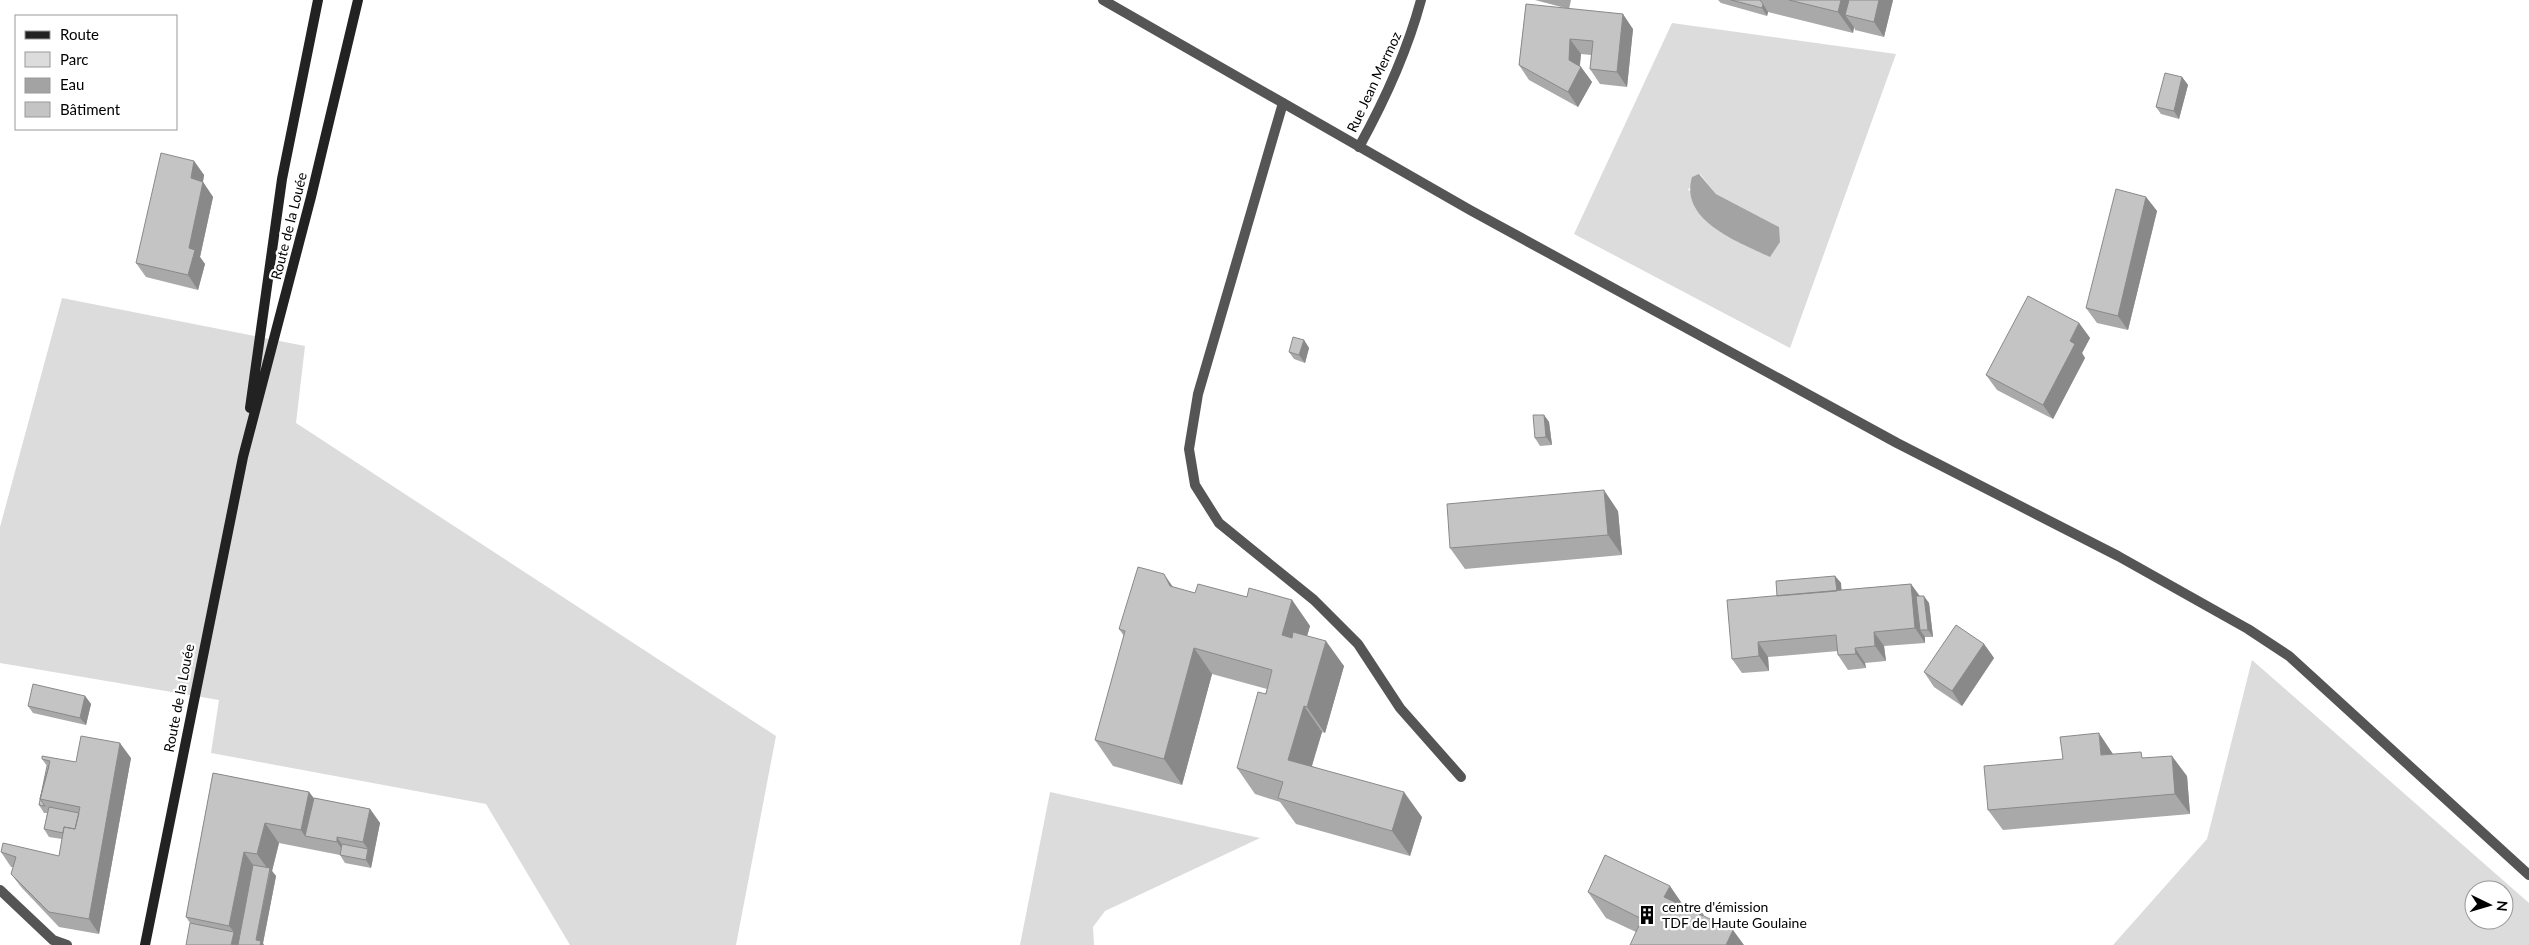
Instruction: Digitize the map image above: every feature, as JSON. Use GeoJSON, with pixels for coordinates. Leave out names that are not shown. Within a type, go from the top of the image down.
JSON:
{"type":"FeatureCollection","features":[{"type":"Feature","properties":{"kind":"main road","name":"Route de la Louée"},"geometry":{"type":"LineString","coordinates":[[243,457],[282,179],[318,0]]}},
{"type":"Feature","properties":{"kind":"main road","name":"Route de la Louée"},"geometry":{"type":"LineString","coordinates":[[145,945],[243,457],[311,198],[358,0]]}},
{"type":"Feature","properties":{"kind":"street"},"geometry":{"type":"LineString","coordinates":[[1103,0],[1478,215],[1897,443],[2118,556],[2248,629],[2289,656],[2529,875]]}},
{"type":"Feature","properties":{"kind":"street","name":"Rue Jean Mermoz"},"geometry":{"type":"LineString","coordinates":[[1358,147],[1374,121],[1410,41],[1421,0]]}},
{"type":"Feature","properties":{"kind":"street"},"geometry":{"type":"LineString","coordinates":[[1283,103],[1198,394],[1189,449],[1194,485],[1219,523],[1314,600],[1358,644],[1400,708],[1461,777]]}},
{"type":"Feature","properties":{"kind":"street"},"geometry":{"type":"LineString","coordinates":[[0,890],[53,940],[67,945]]}},
{"type":"Feature","properties":{"kind":"green space"},"geometry":{"type":"Polygon","coordinates":[[[1672,23],[1896,54],[1790,348],[1574,234],[1672,23]],[[1700,174],[1688,190],[1779,227],[1716,194],[1700,174]]]}},
{"type":"Feature","properties":{"kind":"green space"},"geometry":{"type":"Polygon","coordinates":[[[62,298],[305,346],[296,423],[776,736],[736,945],[570,945],[486,804],[211,753],[219,700],[0,663],[0,527],[62,298]]]}},
{"type":"Feature","properties":{"kind":"green space"},"geometry":{"type":"Polygon","coordinates":[[[2252,660],[2503,880],[2464,880],[2464,930],[2514,930],[2514,890],[2529,903],[2529,945],[2113,945],[2207,839],[2252,660]]]}},
{"type":"Feature","properties":{"kind":"green space"},"geometry":{"type":"Polygon","coordinates":[[[1050,792],[1260,838],[1105,911],[1093,927],[1094,945],[1020,945],[1050,792]]]}},
{"type":"Feature","properties":{"kind":"water"},"geometry":{"type":"Polygon","coordinates":[[[1535,0],[1571,0],[1569,9],[1535,0]]]}},
{"type":"Feature","properties":{"kind":"water"},"geometry":{"type":"Polygon","coordinates":[[[1699,174],[1716,194],[1779,227],[1780,242],[1770,257],[1728,237],[1703,218],[1694,206],[1690,192],[1692,177],[1699,174]]]}},
{"type":"Feature","properties":{"kind":"building"},"geometry":{"type":"Polygon","coordinates":[[[1731,0],[1760,0],[1763,4],[1762,8],[1731,0]]]}},
{"type":"Feature","properties":{"kind":"building"},"geometry":{"type":"Polygon","coordinates":[[[1789,0],[1841,0],[1838,12],[1789,0]]]}},
{"type":"Feature","properties":{"kind":"building"},"geometry":{"type":"Polygon","coordinates":[[[1849,0],[1879,0],[1874,22],[1845,15],[1849,0]]]}},
{"type":"Feature","properties":{"kind":"building"},"geometry":{"type":"Polygon","coordinates":[[[1526,4],[1623,14],[1617,72],[1590,69],[1593,41],[1570,39],[1569,60],[1581,67],[1568,92],[1519,65],[1526,4]]]}},
{"type":"Feature","properties":{"kind":"building"},"geometry":{"type":"Polygon","coordinates":[[[2165,73],[2182,77],[2174,111],[2156,107],[2165,73]]]}},
{"type":"Feature","properties":{"kind":"building"},"geometry":{"type":"Polygon","coordinates":[[[161,153],[194,161],[191,178],[203,182],[189,248],[195,250],[188,275],[136,263],[161,153]]]}},
{"type":"Feature","properties":{"kind":"building"},"geometry":{"type":"Polygon","coordinates":[[[2116,189],[2146,197],[2118,316],[2086,308],[2116,189]]]}},
{"type":"Feature","properties":{"kind":"building"},"geometry":{"type":"Polygon","coordinates":[[[2028,296],[2079,323],[2070,341],[2075,344],[2043,405],[1986,375],[2028,296]]]}},
{"type":"Feature","properties":{"kind":"building"},"geometry":{"type":"Polygon","coordinates":[[[1293,337],[1304,340],[1299,355],[1289,352],[1293,337]]]}},
{"type":"Feature","properties":{"kind":"building"},"geometry":{"type":"Polygon","coordinates":[[[1533,415],[1544,415],[1546,437],[1535,438],[1533,415]]]}},
{"type":"Feature","properties":{"kind":"building"},"geometry":{"type":"Polygon","coordinates":[[[1604,490],[1608,535],[1450,548],[1447,504],[1604,490]]]}},
{"type":"Feature","properties":{"kind":"building"},"geometry":{"type":"Polygon","coordinates":[[[1138,567],[1164,574],[1170,586],[1195,593],[1198,584],[1247,597],[1249,588],[1292,600],[1282,635],[1292,638],[1293,632],[1326,641],[1307,707],[1304,706],[1288,760],[1404,792],[1392,831],[1278,798],[1283,782],[1237,768],[1258,692],[1266,694],[1272,670],[1194,648],[1164,759],[1095,740],[1125,631],[1119,629],[1138,567]]]}},
{"type":"Feature","properties":{"kind":"building"},"geometry":{"type":"Polygon","coordinates":[[[1835,576],[1837,591],[1777,596],[1776,581],[1835,576]]]}},
{"type":"Feature","properties":{"kind":"building"},"geometry":{"type":"Polygon","coordinates":[[[1911,584],[1915,628],[1874,632],[1875,646],[1855,648],[1856,654],[1838,655],[1836,635],[1758,642],[1759,656],[1732,659],[1727,600],[1911,584]]]}},
{"type":"Feature","properties":{"kind":"building"},"geometry":{"type":"Polygon","coordinates":[[[1916,596],[1924,596],[1928,630],[1920,630],[1916,596]]]}},
{"type":"Feature","properties":{"kind":"building"},"geometry":{"type":"Polygon","coordinates":[[[1956,625],[1984,644],[1952,691],[1924,672],[1956,625]]]}},
{"type":"Feature","properties":{"kind":"building"},"geometry":{"type":"Polygon","coordinates":[[[33,684],[85,696],[80,718],[28,706],[33,684]]]}},
{"type":"Feature","properties":{"kind":"building"},"geometry":{"type":"Polygon","coordinates":[[[2099,733],[2101,755],[2141,752],[2142,758],[2172,756],[2175,794],[1988,810],[1984,766],[2063,759],[2060,737],[2099,733]]]}},
{"type":"Feature","properties":{"kind":"building"},"geometry":{"type":"Polygon","coordinates":[[[81,736],[120,743],[89,919],[49,912],[11,874],[16,857],[1,852],[3,843],[59,856],[64,827],[75,829],[80,807],[40,799],[50,761],[42,759],[42,756],[76,762],[81,736]]]}},
{"type":"Feature","properties":{"kind":"building"},"geometry":{"type":"Polygon","coordinates":[[[47,766],[49,766],[41,796],[47,766]]]}},
{"type":"Feature","properties":{"kind":"building"},"geometry":{"type":"Polygon","coordinates":[[[213,773],[309,792],[301,830],[265,823],[257,854],[244,852],[229,926],[186,917],[213,773]]]}},
{"type":"Feature","properties":{"kind":"building"},"geometry":{"type":"Polygon","coordinates":[[[314,798],[370,809],[363,842],[337,837],[337,842],[305,836],[314,798]]]}},
{"type":"Feature","properties":{"kind":"building"},"geometry":{"type":"Polygon","coordinates":[[[40,799],[45,806],[39,805],[40,799]]]}},
{"type":"Feature","properties":{"kind":"building"},"geometry":{"type":"Polygon","coordinates":[[[49,807],[79,813],[75,829],[64,827],[63,833],[44,829],[49,807]]]}},
{"type":"Feature","properties":{"kind":"building"},"geometry":{"type":"Polygon","coordinates":[[[342,844],[368,849],[366,860],[340,855],[342,844]]]}},
{"type":"Feature","properties":{"kind":"building"},"geometry":{"type":"Polygon","coordinates":[[[1605,855],[1670,886],[1664,897],[1733,930],[1726,945],[1630,945],[1642,919],[1588,892],[1605,855]]]}},
{"type":"Feature","properties":{"kind":"building"},"geometry":{"type":"Polygon","coordinates":[[[253,865],[270,868],[256,940],[261,941],[260,945],[238,945],[253,865]]]}},
{"type":"Feature","properties":{"kind":"building"},"geometry":{"type":"Polygon","coordinates":[[[1682,905],[1703,914],[1703,916],[1682,905]]]}},
{"type":"Feature","properties":{"kind":"building"},"geometry":{"type":"Polygon","coordinates":[[[190,923],[234,932],[231,945],[186,945],[190,923]]]}},
{"type":"Feature","properties":{"kind":"place","name":"centre d'émission TDF de Haute Goulaine"},"geometry":{"type":"Point","coordinates":[1647,915]}}]}
